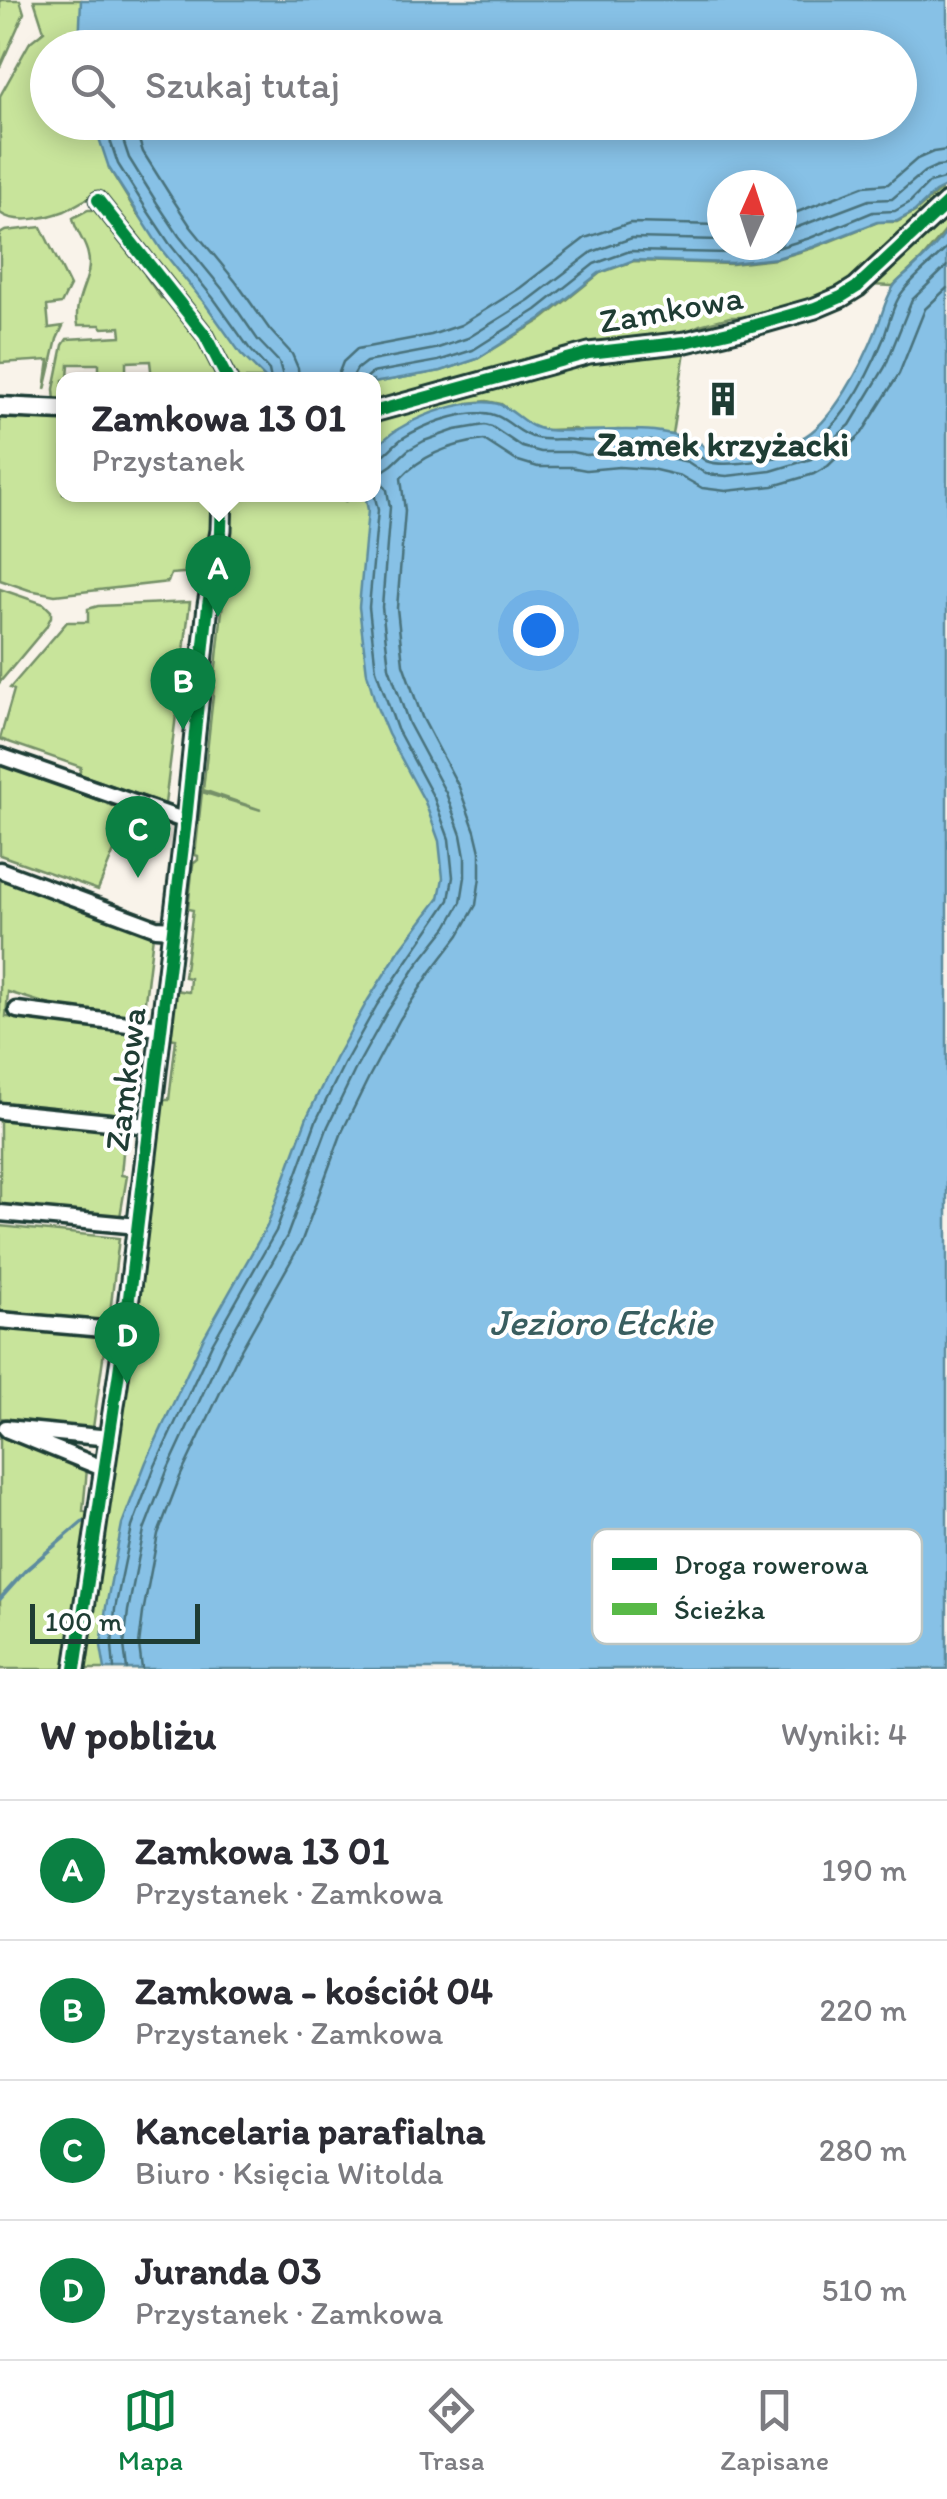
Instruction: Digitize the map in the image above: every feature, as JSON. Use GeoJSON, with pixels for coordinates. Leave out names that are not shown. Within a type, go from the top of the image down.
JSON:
{"type":"FeatureCollection","features":[{"type":"Feature","properties":{"kind":"street"},"geometry":{"type":"LineString","coordinates":[[98,200],[205,335],[224,372]]}},
{"type":"Feature","properties":{"kind":"street","name":"Zamkowa"},"geometry":{"type":"LineString","coordinates":[[381,410],[588,353],[686,342],[815,308],[856,287],[946,204]]}},
{"type":"Feature","properties":{"kind":"street"},"geometry":{"type":"LineString","coordinates":[[0,408],[56,410]]}},
{"type":"Feature","properties":{"kind":"street","name":"Zamkowa"},"geometry":{"type":"LineString","coordinates":[[75,1669],[125,1330],[222,502]]}},
{"type":"Feature","properties":{"kind":"street"},"geometry":{"type":"LineString","coordinates":[[0,756],[186,821]]}},
{"type":"Feature","properties":{"kind":"street"},"geometry":{"type":"LineString","coordinates":[[0,870],[156,928],[173,930]]}},
{"type":"Feature","properties":{"kind":"street"},"geometry":{"type":"LineString","coordinates":[[17,1010],[160,1028]]}},
{"type":"Feature","properties":{"kind":"street"},"geometry":{"type":"LineString","coordinates":[[0,1112],[149,1126]]}},
{"type":"Feature","properties":{"kind":"street"},"geometry":{"type":"LineString","coordinates":[[0,1214],[138,1226]]}},
{"type":"Feature","properties":{"kind":"street"},"geometry":{"type":"LineString","coordinates":[[0,1320],[125,1330]]}},
{"type":"Feature","properties":{"kind":"street"},"geometry":{"type":"LineString","coordinates":[[106,1469],[6,1428],[110,1438]]}},
{"type":"Feature","properties":{"kind":"green space"},"geometry":{"type":"Polygon","coordinates":[[[0,0],[20,0],[24,13],[0,67],[0,0]]]}},
{"type":"Feature","properties":{"kind":"green space"},"geometry":{"type":"Polygon","coordinates":[[[34,0],[81,0],[98,14],[98,30],[44,30],[34,0]]]}},
{"type":"Feature","properties":{"kind":"green space"},"geometry":{"type":"Polygon","coordinates":[[[30,42],[30,140],[107,140],[109,168],[138,215],[162,228],[261,372],[235,372],[215,339],[103,198],[88,199],[40,218],[14,219],[0,213],[0,96],[30,42]]]}},
{"type":"Feature","properties":{"kind":"green space"},"geometry":{"type":"Polygon","coordinates":[[[941,189],[940,197],[947,205],[947,229],[893,286],[844,284],[815,299],[756,317],[730,317],[682,334],[594,342],[381,400],[381,382],[441,371],[477,359],[543,319],[600,273],[634,261],[732,264],[797,260],[797,253],[878,222],[897,222],[941,189]]]}},
{"type":"Feature","properties":{"kind":"green space"},"geometry":{"type":"Polygon","coordinates":[[[88,210],[104,215],[149,268],[145,275],[161,298],[172,299],[194,327],[217,372],[151,372],[150,361],[126,362],[126,372],[99,372],[99,364],[69,364],[68,372],[57,372],[67,339],[121,336],[120,327],[78,325],[78,306],[89,264],[73,218],[88,210]]]}},
{"type":"Feature","properties":{"kind":"green space"},"geometry":{"type":"Polygon","coordinates":[[[41,227],[70,286],[61,304],[47,306],[49,328],[63,326],[45,390],[49,360],[0,363],[0,234],[41,227]]]}},
{"type":"Feature","properties":{"kind":"green space"},"geometry":{"type":"Polygon","coordinates":[[[685,351],[672,434],[546,430],[532,427],[501,404],[487,401],[432,413],[395,431],[474,862],[178,1669],[0,1669],[0,1433],[87,1469],[83,1511],[92,1514],[161,1100],[169,1100],[176,1039],[168,1038],[174,990],[189,992],[190,978],[184,977],[193,910],[188,909],[193,864],[198,860],[195,855],[202,792],[261,810],[203,790],[232,502],[381,502],[381,420],[600,357],[685,351]]]}},
{"type":"Feature","properties":{"kind":"green space"},"geometry":{"type":"Polygon","coordinates":[[[0,413],[56,416],[56,502],[213,502],[204,568],[196,572],[171,574],[168,582],[55,595],[0,580],[0,413]]]}},
{"type":"Feature","properties":{"kind":"green space"},"geometry":{"type":"Polygon","coordinates":[[[0,589],[44,604],[51,617],[0,682],[0,589]]]}},
{"type":"Feature","properties":{"kind":"green space"},"geometry":{"type":"Polygon","coordinates":[[[190,602],[165,804],[79,774],[81,767],[0,739],[14,690],[10,688],[67,622],[88,622],[88,609],[98,606],[190,602]]]}},
{"type":"Feature","properties":{"kind":"green space"},"geometry":{"type":"Polygon","coordinates":[[[0,764],[130,812],[98,890],[0,855],[0,764]]]}},
{"type":"Feature","properties":{"kind":"green space"},"geometry":{"type":"Polygon","coordinates":[[[0,879],[153,935],[143,1018],[60,1008],[8,992],[6,1017],[141,1033],[131,1117],[0,1104],[0,879]]]}},
{"type":"Feature","properties":{"kind":"green space"},"geometry":{"type":"Polygon","coordinates":[[[0,1119],[125,1131],[121,1175],[127,1176],[120,1217],[0,1207],[0,1119]]]}},
{"type":"Feature","properties":{"kind":"green space"},"geometry":{"type":"Polygon","coordinates":[[[0,1226],[119,1238],[109,1321],[0,1311],[0,1226]]]}},
{"type":"Feature","properties":{"kind":"green space"},"geometry":{"type":"Polygon","coordinates":[[[0,1328],[106,1337],[93,1428],[0,1418],[0,1328]]]}},
{"type":"Feature","properties":{"kind":"water"},"geometry":{"type":"Polygon","coordinates":[[[81,0],[947,0],[947,186],[915,211],[897,221],[877,222],[797,252],[797,170],[707,170],[707,260],[759,260],[732,263],[634,260],[599,273],[542,318],[477,359],[441,371],[381,382],[381,372],[259,372],[161,249],[109,168],[100,140],[917,140],[917,30],[80,30],[81,0]]]}},
{"type":"Feature","properties":{"kind":"water","name":"Jezioro Ełckie"},"geometry":{"type":"Polygon","coordinates":[[[947,231],[947,1669],[105,1669],[101,1646],[122,1524],[146,1462],[203,1339],[267,1226],[307,1117],[335,1059],[399,951],[439,898],[443,878],[439,841],[425,802],[388,734],[367,673],[359,607],[366,502],[381,502],[381,444],[398,429],[434,412],[488,402],[501,405],[540,429],[654,431],[688,438],[710,451],[730,454],[780,446],[812,431],[835,406],[856,374],[894,286],[947,231]]]}},
{"type":"Feature","properties":{"kind":"waterway"},"geometry":{"type":"LineString","coordinates":[[0,1599],[26,1570],[88,1520]]}},
{"type":"Feature","properties":{"kind":"cycle path"},"geometry":{"type":"LineString","coordinates":[[98,200],[205,335],[224,372]]}},
{"type":"Feature","properties":{"kind":"cycle path"},"geometry":{"type":"LineString","coordinates":[[381,410],[589,353],[686,342],[815,308],[857,287],[947,203]]}},
{"type":"Feature","properties":{"kind":"cycle path"},"geometry":{"type":"LineString","coordinates":[[75,1669],[125,1331],[222,502]]}},
{"type":"Feature","properties":{"kind":"place","name":"Zamek krzyżacki"},"geometry":{"type":"Point","coordinates":[723,399]}},
{"type":"Feature","properties":{"kind":"place","name":"Zamkowa 13 01"},"geometry":{"type":"Point","coordinates":[218,617]}},
{"type":"Feature","properties":{"kind":"place","name":"Zamkowa - kościół 04"},"geometry":{"type":"Point","coordinates":[183,730]}},
{"type":"Feature","properties":{"kind":"place","name":"Kancelaria parafialna"},"geometry":{"type":"Point","coordinates":[138,878]}},
{"type":"Feature","properties":{"kind":"place","name":"Juranda 03"},"geometry":{"type":"Point","coordinates":[127,1384]}}]}
